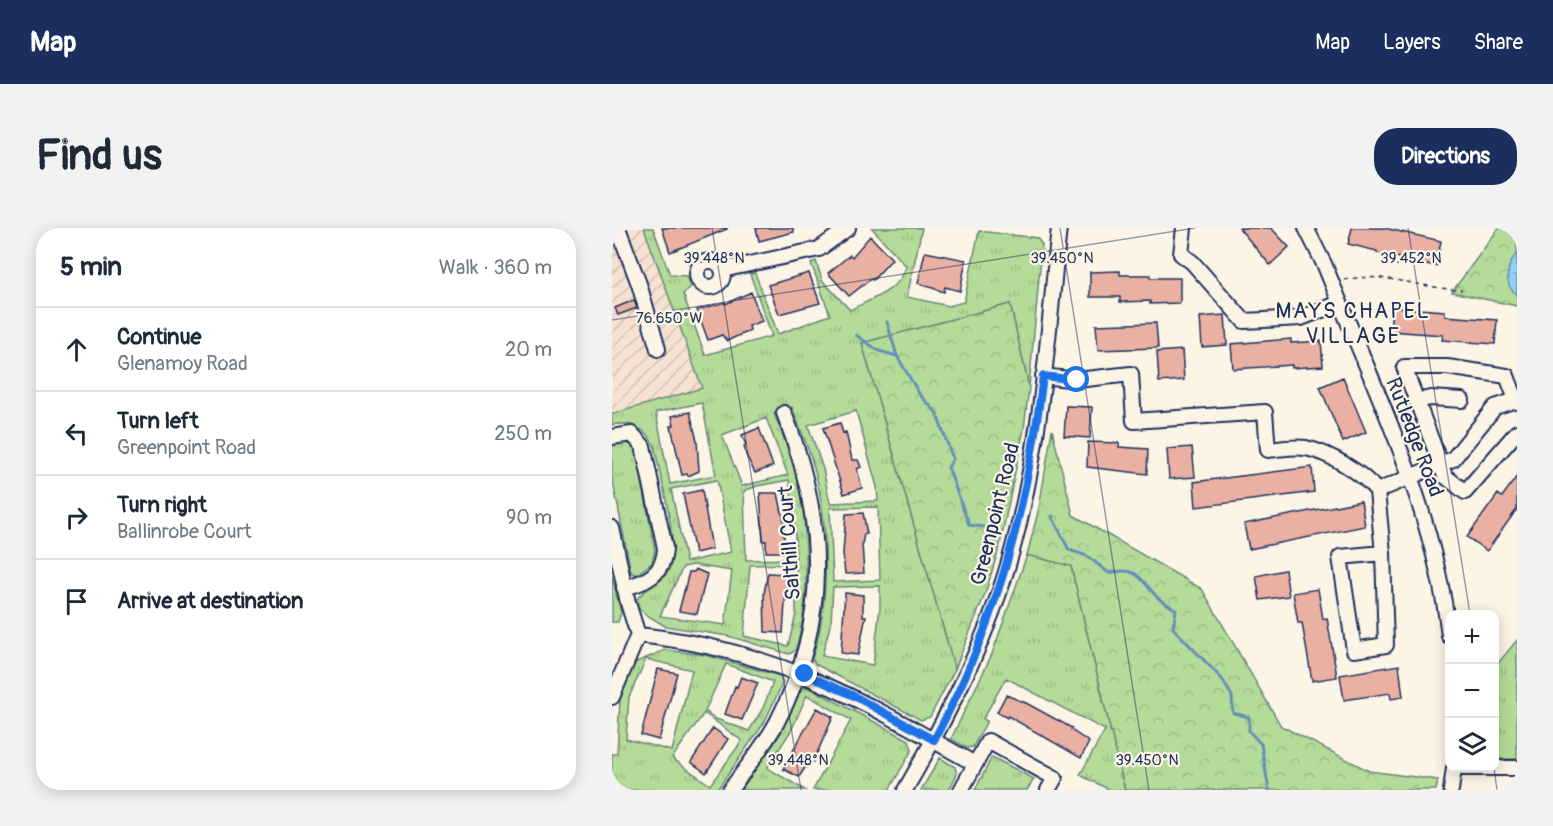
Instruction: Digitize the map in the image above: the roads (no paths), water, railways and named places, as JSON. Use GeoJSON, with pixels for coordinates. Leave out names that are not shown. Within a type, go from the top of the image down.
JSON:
{"type":"FeatureCollection","features":[{"type":"Feature","properties":{"kind":"street"},"geometry":{"type":"LineString","coordinates":[[618,228],[639,284],[658,349]]}},
{"type":"Feature","properties":{"kind":"street"},"geometry":{"type":"LineString","coordinates":[[722,270],[819,249],[848,228]]}},
{"type":"Feature","properties":{"kind":"street","name":"Greenpoint Road"},"geometry":{"type":"LineString","coordinates":[[905,790],[966,678],[1011,553],[1031,465],[1059,228]]}},
{"type":"Feature","properties":{"kind":"street"},"geometry":{"type":"LineString","coordinates":[[1184,228],[1181,254],[1192,262],[1244,321],[1301,318],[1340,303]]}},
{"type":"Feature","properties":{"kind":"street","name":"Rutledge Road"},"geometry":{"type":"LineString","coordinates":[[1306,228],[1340,303],[1410,478],[1438,565],[1445,610]]}},
{"type":"Feature","properties":{"kind":"street"},"geometry":{"type":"LineString","coordinates":[[1377,490],[1441,466],[1453,459],[1495,407],[1516,401],[1507,376],[1447,367],[1404,367],[1441,466],[1446,476],[1466,492],[1517,432]]}},
{"type":"Feature","properties":{"kind":"street"},"geometry":{"type":"LineString","coordinates":[[1043,376],[1077,380],[1131,374],[1134,421],[1265,412],[1269,450],[1304,448],[1356,470],[1377,490],[1383,553],[1386,645],[1354,650],[1340,557],[1383,553]]}},
{"type":"Feature","properties":{"kind":"street"},"geometry":{"type":"LineString","coordinates":[[1416,401],[1431,398],[1462,400]]}},
{"type":"Feature","properties":{"kind":"street","name":"Salthill Court"},"geometry":{"type":"LineString","coordinates":[[730,790],[777,721],[809,638],[815,608],[813,521],[804,466],[783,413]]}},
{"type":"Feature","properties":{"kind":"street"},"geometry":{"type":"LineString","coordinates":[[612,437],[632,434],[643,446],[665,548],[665,559],[653,577],[644,583],[624,588]]}},
{"type":"Feature","properties":{"kind":"street"},"geometry":{"type":"LineString","coordinates":[[612,528],[624,588],[638,635],[612,697]]}},
{"type":"Feature","properties":{"kind":"street"},"geometry":{"type":"LineString","coordinates":[[638,635],[720,647],[797,671],[854,696],[975,764]]}},
{"type":"Feature","properties":{"kind":"street"},"geometry":{"type":"LineString","coordinates":[[961,790],[988,741],[1055,778],[1048,790]]}},
{"type":"Feature","properties":{"kind":"street"},"geometry":{"type":"LineString","coordinates":[[1499,768],[1517,768]]}},
{"type":"Feature","properties":{"kind":"street"},"geometry":{"type":"LineString","coordinates":[[1451,790],[1453,772]]}},
{"type":"Feature","properties":{"kind":"water"},"geometry":{"type":"Polygon","coordinates":[[[1517,253],[1517,294],[1509,285],[1508,275],[1517,253]]]}},
{"type":"Feature","properties":{"kind":"waterway"},"geometry":{"type":"LineString","coordinates":[[887,322],[897,356],[920,395],[936,412],[953,459],[948,467],[969,525],[991,528]]}},
{"type":"Feature","properties":{"kind":"waterway"},"geometry":{"type":"LineString","coordinates":[[856,335],[879,351],[897,356]]}},
{"type":"Feature","properties":{"kind":"waterway"},"geometry":{"type":"LineString","coordinates":[[1052,516],[1069,550],[1087,556],[1109,573],[1132,572],[1158,598],[1176,610],[1173,628],[1222,679],[1232,696],[1233,713],[1249,717],[1249,731],[1261,744],[1269,790]]}},
{"type":"Feature","properties":{"kind":"district","name":"MAYS CHAPEL VILLAGE"},"geometry":{"type":"Point","coordinates":[1353,322]}}]}
